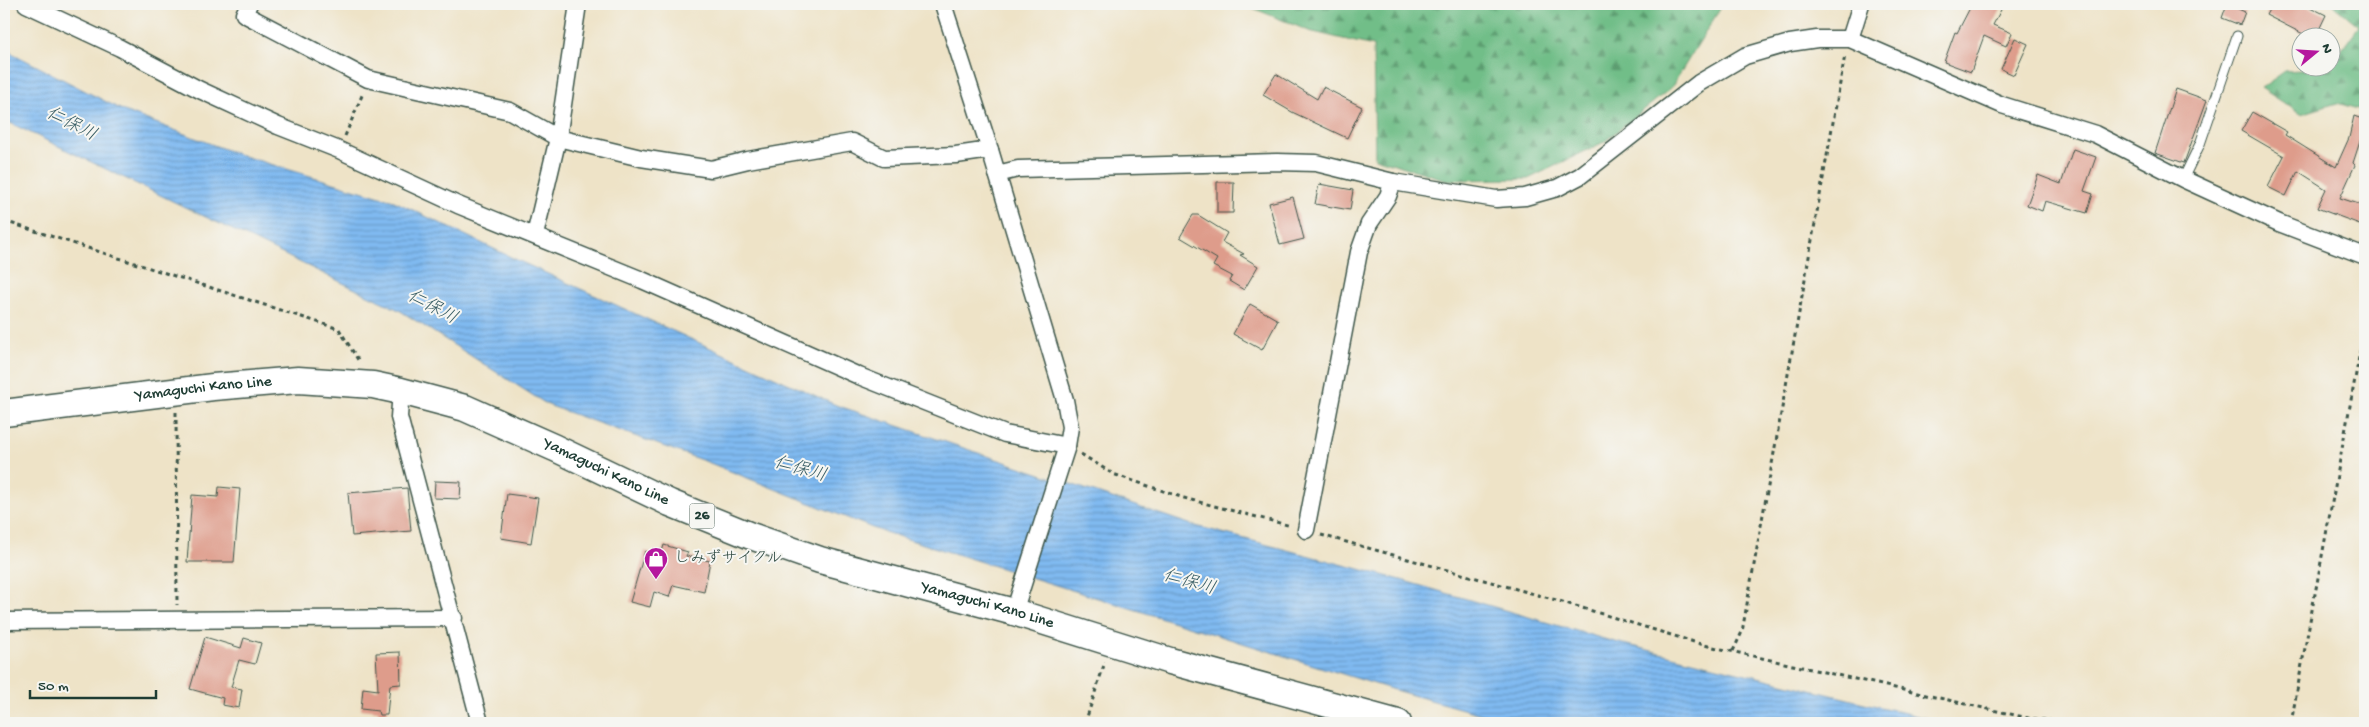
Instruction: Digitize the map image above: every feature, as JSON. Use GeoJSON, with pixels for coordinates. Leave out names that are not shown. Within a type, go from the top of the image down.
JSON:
{"type":"FeatureCollection","features":[{"type":"Feature","properties":{"kind":"main road","name":"Yamaguchi Kano Line"},"geometry":{"type":"LineString","coordinates":[[4,413],[176,391],[298,380],[374,385],[401,391],[465,408],[555,448],[670,503],[751,536],[820,560],[1018,602],[1111,643],[1398,723]]}},
{"type":"Feature","properties":{"kind":"street"},"geometry":{"type":"LineString","coordinates":[[26,4],[120,48],[200,90],[278,126],[339,150],[458,205],[651,283],[859,376],[1005,434],[1066,450]]}},
{"type":"Feature","properties":{"kind":"street"},"geometry":{"type":"LineString","coordinates":[[250,4],[244,14],[368,79],[510,111],[558,138],[641,158],[711,169],[852,142],[884,158],[956,155],[990,150]]}},
{"type":"Feature","properties":{"kind":"street"},"geometry":{"type":"LineString","coordinates":[[535,235],[558,138],[578,4]]}},
{"type":"Feature","properties":{"kind":"street"},"geometry":{"type":"LineString","coordinates":[[943,4],[990,150],[1065,400],[1070,426],[1066,450],[1018,602]]}},
{"type":"Feature","properties":{"kind":"street"},"geometry":{"type":"LineString","coordinates":[[1850,40],[1861,4]]}},
{"type":"Feature","properties":{"kind":"street"},"geometry":{"type":"LineString","coordinates":[[997,174],[1018,169],[1277,162],[1316,163],[1393,182],[1496,199],[1525,197],[1549,190],[1580,176],[1699,83],[1745,56],[1790,43],[1817,39],[1850,40],[2002,106],[2094,134],[2183,179],[2279,223],[2365,256]]}},
{"type":"Feature","properties":{"kind":"street"},"geometry":{"type":"LineString","coordinates":[[1306,530],[1359,252],[1369,224],[1388,196],[1393,182]]}},
{"type":"Feature","properties":{"kind":"street"},"geometry":{"type":"LineString","coordinates":[[401,391],[399,417],[454,618],[480,723]]}},
{"type":"Feature","properties":{"kind":"street"},"geometry":{"type":"LineString","coordinates":[[4,621],[454,618]]}},
{"type":"Feature","properties":{"kind":"lane"},"geometry":{"type":"LineString","coordinates":[[2183,179],[2200,144],[2237,36]]}},
{"type":"Feature","properties":{"kind":"path"},"geometry":{"type":"LineString","coordinates":[[1733,651],[1742,632],[1842,63],[1850,40]]}},
{"type":"Feature","properties":{"kind":"path"},"geometry":{"type":"LineString","coordinates":[[339,150],[368,79]]}},
{"type":"Feature","properties":{"kind":"path"},"geometry":{"type":"LineString","coordinates":[[4,221],[339,329],[374,385]]}},
{"type":"Feature","properties":{"kind":"path"},"geometry":{"type":"LineString","coordinates":[[2291,723],[2365,325]]}},
{"type":"Feature","properties":{"kind":"path"},"geometry":{"type":"LineString","coordinates":[[176,391],[177,619]]}},
{"type":"Feature","properties":{"kind":"path"},"geometry":{"type":"LineString","coordinates":[[1066,450],[1113,474],[1184,498],[1556,600],[1704,645],[2028,718],[2074,723]]}},
{"type":"Feature","properties":{"kind":"path"},"geometry":{"type":"LineString","coordinates":[[1085,723],[1111,643]]}},
{"type":"Feature","properties":{"kind":"green space"},"geometry":{"type":"Polygon","coordinates":[[[1243,4],[1723,4],[1671,88],[1604,142],[1528,179],[1447,180],[1375,158],[1373,46],[1309,31],[1243,4]]]}},
{"type":"Feature","properties":{"kind":"green space"},"geometry":{"type":"Polygon","coordinates":[[[2333,4],[2365,4],[2365,111],[2337,103],[2301,114],[2261,88],[2285,71],[2292,71],[2292,78],[2342,78],[2342,49],[2359,26],[2333,4]]]}},
{"type":"Feature","properties":{"kind":"water","name":"仁保川"},"geometry":{"type":"Polygon","coordinates":[[[4,49],[124,111],[240,155],[394,201],[517,260],[836,405],[1192,525],[1401,580],[1611,641],[1946,723],[1513,723],[1391,689],[875,529],[710,463],[548,405],[399,310],[4,120],[4,49]]]}},
{"type":"Feature","properties":{"kind":"building"},"geometry":{"type":"Polygon","coordinates":[[[1972,4],[2004,4],[1993,25],[2012,33],[2006,46],[1984,36],[1971,72],[1944,62],[1955,32],[1957,33],[1972,4]]]}},
{"type":"Feature","properties":{"kind":"building"},"geometry":{"type":"Polygon","coordinates":[[[2227,4],[2245,12],[2240,25],[2222,18],[2227,4]]]}},
{"type":"Feature","properties":{"kind":"building"},"geometry":{"type":"Polygon","coordinates":[[[2272,4],[2304,4],[2326,15],[2320,28],[2292,28],[2266,15],[2272,4]]]}},
{"type":"Feature","properties":{"kind":"building"},"geometry":{"type":"Polygon","coordinates":[[[2015,38],[2028,44],[2014,75],[2001,69],[2015,38]]]}},
{"type":"Feature","properties":{"kind":"building"},"geometry":{"type":"Polygon","coordinates":[[[1276,74],[1317,99],[1323,87],[1362,107],[1347,138],[1292,112],[1263,95],[1276,74]]]}},
{"type":"Feature","properties":{"kind":"building"},"geometry":{"type":"Polygon","coordinates":[[[2176,89],[2207,100],[2184,163],[2155,153],[2176,89]]]}},
{"type":"Feature","properties":{"kind":"building"},"geometry":{"type":"Polygon","coordinates":[[[2252,112],[2287,132],[2285,135],[2336,167],[2349,138],[2354,116],[2365,120],[2365,126],[2353,163],[2355,165],[2340,198],[2365,206],[2365,226],[2317,208],[2326,189],[2298,171],[2286,196],[2268,187],[2284,156],[2241,131],[2252,112]]]}},
{"type":"Feature","properties":{"kind":"building"},"geometry":{"type":"Polygon","coordinates":[[[2073,149],[2096,157],[2084,191],[2093,194],[2087,213],[2045,201],[2042,211],[2027,205],[2038,175],[2061,184],[2073,149]]]}},
{"type":"Feature","properties":{"kind":"building"},"geometry":{"type":"Polygon","coordinates":[[[1217,182],[1234,182],[1233,213],[1217,213],[1217,182]]]}},
{"type":"Feature","properties":{"kind":"building"},"geometry":{"type":"Polygon","coordinates":[[[1319,184],[1353,190],[1350,210],[1315,204],[1319,184]]]}},
{"type":"Feature","properties":{"kind":"building"},"geometry":{"type":"Polygon","coordinates":[[[1293,197],[1304,239],[1280,245],[1269,203],[1293,197]]]}},
{"type":"Feature","properties":{"kind":"building"},"geometry":{"type":"Polygon","coordinates":[[[1193,215],[1198,215],[1227,233],[1222,242],[1244,254],[1240,255],[1258,266],[1244,290],[1229,281],[1232,276],[1213,266],[1217,259],[1180,237],[1193,215]]]}},
{"type":"Feature","properties":{"kind":"building"},"geometry":{"type":"Polygon","coordinates":[[[1250,304],[1278,320],[1262,350],[1233,334],[1250,304]]]}},
{"type":"Feature","properties":{"kind":"building"},"geometry":{"type":"Polygon","coordinates":[[[435,481],[461,482],[460,499],[434,498],[435,481]]]}},
{"type":"Feature","properties":{"kind":"building"},"geometry":{"type":"Polygon","coordinates":[[[219,487],[240,489],[234,562],[187,562],[192,495],[218,497],[219,487]]]}},
{"type":"Feature","properties":{"kind":"building"},"geometry":{"type":"Polygon","coordinates":[[[407,488],[411,531],[352,536],[348,493],[407,488]]]}},
{"type":"Feature","properties":{"kind":"building"},"geometry":{"type":"Polygon","coordinates":[[[507,494],[538,498],[531,543],[501,538],[507,494]]]}},
{"type":"Feature","properties":{"kind":"building","name":"しみずサイクル"},"geometry":{"type":"Polygon","coordinates":[[[664,545],[688,552],[686,556],[710,561],[704,592],[673,585],[669,597],[654,592],[650,607],[630,602],[645,551],[661,555],[664,545]]]}},
{"type":"Feature","properties":{"kind":"building"},"geometry":{"type":"Polygon","coordinates":[[[205,637],[241,648],[244,638],[261,643],[255,664],[239,660],[231,687],[242,689],[239,708],[222,705],[223,698],[190,689],[205,637]]]}},
{"type":"Feature","properties":{"kind":"building"},"geometry":{"type":"Polygon","coordinates":[[[400,652],[401,684],[390,685],[387,715],[379,715],[378,711],[361,709],[363,688],[378,690],[376,653],[400,652]]]}},
{"type":"Feature","properties":{"kind":"place","name":"しみずサイクル"},"geometry":{"type":"Point","coordinates":[656,580]}}]}
